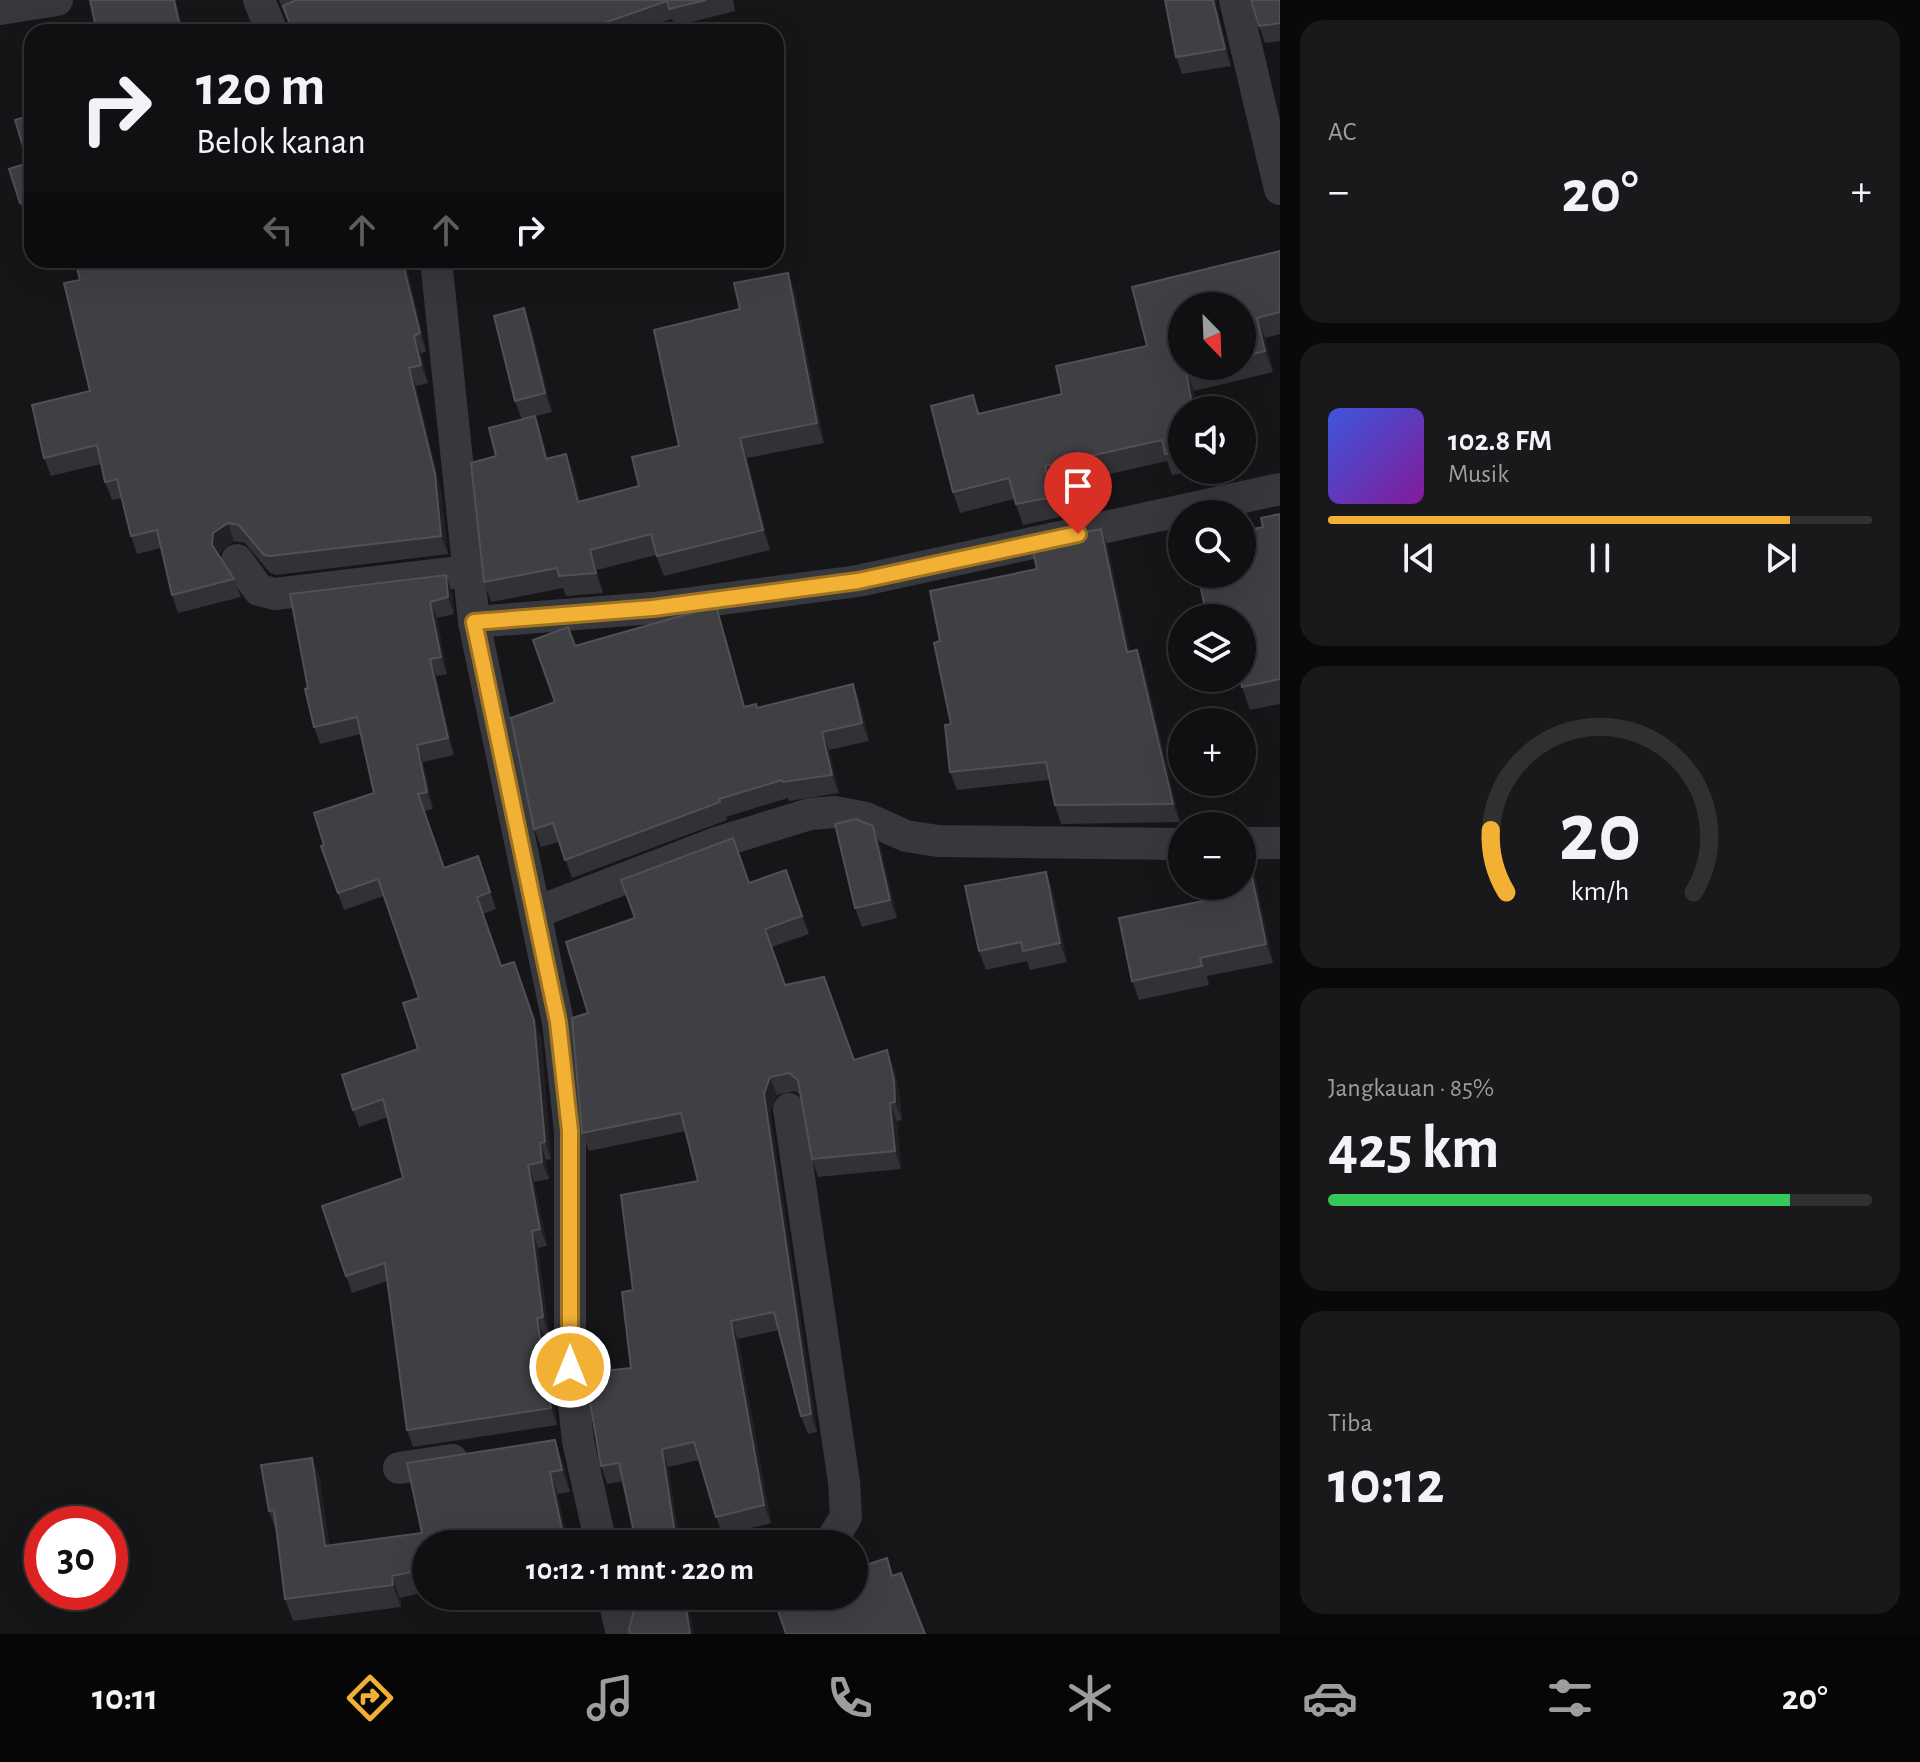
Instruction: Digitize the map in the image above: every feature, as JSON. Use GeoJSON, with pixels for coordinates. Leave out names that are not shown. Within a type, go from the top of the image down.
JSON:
{"type":"FeatureCollection","features":[{"type":"Feature","properties":{"kind":"street"},"geometry":{"type":"LineString","coordinates":[[0,9],[57,0]]}},
{"type":"Feature","properties":{"kind":"street"},"geometry":{"type":"LineString","coordinates":[[259,0],[269,24]]}},
{"type":"Feature","properties":{"kind":"street"},"geometry":{"type":"LineString","coordinates":[[1235,0],[1267,88],[1280,189]]}},
{"type":"Feature","properties":{"kind":"street"},"geometry":{"type":"LineString","coordinates":[[437,268],[474,622],[558,1022],[570,1131],[570,1367],[563,1444],[596,1530]]}},
{"type":"Feature","properties":{"kind":"street"},"geometry":{"type":"LineString","coordinates":[[474,622],[653,608],[858,581],[1280,489]]}},
{"type":"Feature","properties":{"kind":"street"},"geometry":{"type":"LineString","coordinates":[[237,560],[259,590],[275,594],[468,571]]}},
{"type":"Feature","properties":{"kind":"street"},"geometry":{"type":"LineString","coordinates":[[537,912],[719,842],[810,814],[835,812],[866,818],[906,836],[938,841],[1168,844]]}},
{"type":"Feature","properties":{"kind":"street"},"geometry":{"type":"LineString","coordinates":[[1256,843],[1280,843]]}},
{"type":"Feature","properties":{"kind":"street"},"geometry":{"type":"LineString","coordinates":[[789,1109],[844,1482],[846,1517],[838,1530]]}},
{"type":"Feature","properties":{"kind":"street"},"geometry":{"type":"LineString","coordinates":[[399,1468],[488,1455]]}},
{"type":"Feature","properties":{"kind":"street"},"geometry":{"type":"LineString","coordinates":[[618,1610],[622,1634]]}},
{"type":"Feature","properties":{"kind":"building"},"geometry":{"type":"Polygon","coordinates":[[[90,0],[174,0],[179,24],[95,24],[90,0]]]}},
{"type":"Feature","properties":{"kind":"building"},"geometry":{"type":"Polygon","coordinates":[[[296,0],[706,0],[669,9],[667,1],[601,24],[290,24],[283,6],[296,0]]]}},
{"type":"Feature","properties":{"kind":"building"},"geometry":{"type":"Polygon","coordinates":[[[1165,0],[1213,0],[1225,49],[1176,57],[1165,0]]]}},
{"type":"Feature","properties":{"kind":"building"},"geometry":{"type":"Polygon","coordinates":[[[1251,0],[1280,0],[1280,23],[1259,26],[1251,0]]]}},
{"type":"Feature","properties":{"kind":"building"},"geometry":{"type":"Polygon","coordinates":[[[24,117],[24,150],[15,120],[24,117]]]}},
{"type":"Feature","properties":{"kind":"building"},"geometry":{"type":"Polygon","coordinates":[[[24,164],[24,202],[20,203],[9,169],[24,164]]]}},
{"type":"Feature","properties":{"kind":"building"},"geometry":{"type":"Polygon","coordinates":[[[1280,251],[1280,312],[1257,318],[1265,351],[1256,353],[1256,292],[1168,292],[1168,380],[1188,380],[1190,396],[1168,396],[1168,453],[1165,454],[1162,440],[1045,466],[1053,497],[1016,504],[1009,478],[953,492],[931,406],[973,395],[978,414],[1062,394],[1056,366],[1147,346],[1132,287],[1280,251]]]}},
{"type":"Feature","properties":{"kind":"building"},"geometry":{"type":"Polygon","coordinates":[[[77,268],[404,268],[420,333],[414,336],[421,365],[409,368],[435,474],[441,536],[270,556],[264,555],[239,525],[228,523],[213,533],[212,545],[234,579],[172,595],[157,530],[131,536],[117,479],[105,482],[97,445],[44,458],[32,405],[90,391],[64,283],[80,280],[77,268]]]}},
{"type":"Feature","properties":{"kind":"building"},"geometry":{"type":"Polygon","coordinates":[[[788,273],[817,423],[740,438],[763,530],[657,556],[651,534],[590,550],[596,573],[559,576],[557,568],[484,582],[471,463],[496,456],[489,428],[535,416],[546,459],[566,454],[578,502],[639,486],[632,457],[679,446],[654,330],[740,309],[734,283],[788,273]]]}},
{"type":"Feature","properties":{"kind":"building"},"geometry":{"type":"Polygon","coordinates":[[[524,308],[545,393],[515,401],[494,316],[524,308]]]}},
{"type":"Feature","properties":{"kind":"building"},"geometry":{"type":"Polygon","coordinates":[[[1280,514],[1280,679],[1256,684],[1256,604],[1204,604],[1201,588],[1256,588],[1256,528],[1263,527],[1261,518],[1280,514]]]}},
{"type":"Feature","properties":{"kind":"building"},"geometry":{"type":"Polygon","coordinates":[[[1101,529],[1127,652],[1137,650],[1168,783],[1168,796],[1171,796],[1173,804],[1055,805],[1046,762],[950,772],[945,725],[951,724],[934,643],[940,641],[930,591],[1037,569],[1031,543],[1101,529]]]}},
{"type":"Feature","properties":{"kind":"building"},"geometry":{"type":"Polygon","coordinates":[[[446,575],[448,597],[430,602],[441,657],[430,659],[448,738],[417,745],[427,792],[418,794],[444,868],[478,856],[490,892],[477,897],[501,966],[514,962],[534,1020],[545,1142],[540,1143],[542,1162],[528,1165],[540,1229],[532,1231],[543,1317],[537,1318],[551,1408],[407,1430],[385,1263],[346,1276],[322,1206],[403,1178],[383,1099],[353,1110],[342,1075],[418,1049],[403,1003],[419,998],[378,879],[338,893],[321,846],[324,845],[314,813],[374,793],[357,717],[314,727],[290,594],[446,575]]]}},
{"type":"Feature","properties":{"kind":"building"},"geometry":{"type":"Polygon","coordinates":[[[716,606],[744,707],[756,704],[757,708],[853,684],[862,723],[822,732],[832,775],[782,780],[719,799],[720,802],[565,860],[553,823],[534,829],[511,718],[555,702],[533,640],[568,627],[575,646],[716,606]]]}},
{"type":"Feature","properties":{"kind":"building"},"geometry":{"type":"Polygon","coordinates":[[[856,819],[873,826],[890,900],[855,908],[835,824],[856,819]]]}},
{"type":"Feature","properties":{"kind":"building"},"geometry":{"type":"Polygon","coordinates":[[[733,838],[749,883],[786,870],[802,916],[765,929],[785,985],[824,977],[854,1060],[887,1050],[894,1080],[895,1102],[890,1103],[895,1151],[812,1159],[798,1080],[789,1073],[770,1077],[764,1094],[811,1414],[801,1416],[774,1312],[731,1321],[764,1505],[716,1517],[694,1442],[662,1449],[674,1530],[633,1530],[619,1463],[601,1466],[585,1373],[631,1368],[622,1292],[633,1290],[621,1195],[698,1181],[681,1113],[582,1133],[572,1018],[588,1013],[566,942],[635,918],[621,880],[733,838]]]}},
{"type":"Feature","properties":{"kind":"building"},"geometry":{"type":"Polygon","coordinates":[[[1046,872],[1060,943],[1023,951],[1021,942],[979,951],[965,886],[1046,872]]]}},
{"type":"Feature","properties":{"kind":"building"},"geometry":{"type":"Polygon","coordinates":[[[1256,896],[1266,944],[1200,958],[1202,966],[1132,981],[1119,918],[1208,900],[1256,900],[1256,896]]]}},
{"type":"Feature","properties":{"kind":"building"},"geometry":{"type":"Polygon","coordinates":[[[555,1440],[562,1470],[550,1472],[562,1530],[421,1530],[407,1463],[555,1440]]]}},
{"type":"Feature","properties":{"kind":"building"},"geometry":{"type":"Polygon","coordinates":[[[312,1458],[325,1546],[412,1534],[412,1572],[392,1576],[393,1585],[285,1599],[274,1510],[269,1511],[261,1465],[312,1458]]]}},
{"type":"Feature","properties":{"kind":"building"},"geometry":{"type":"Polygon","coordinates":[[[887,1558],[892,1576],[901,1573],[925,1634],[786,1634],[778,1610],[868,1610],[868,1564],[887,1558]]]}},
{"type":"Feature","properties":{"kind":"building"},"geometry":{"type":"Polygon","coordinates":[[[686,1610],[690,1634],[630,1634],[634,1611],[686,1610]]]}},
{"type":"Feature","properties":{"kind":"route"},"geometry":{"type":"LineString","coordinates":[[570,1367],[570,1131],[558,1022],[474,622],[653,608],[858,581],[1078,534]]}}]}
